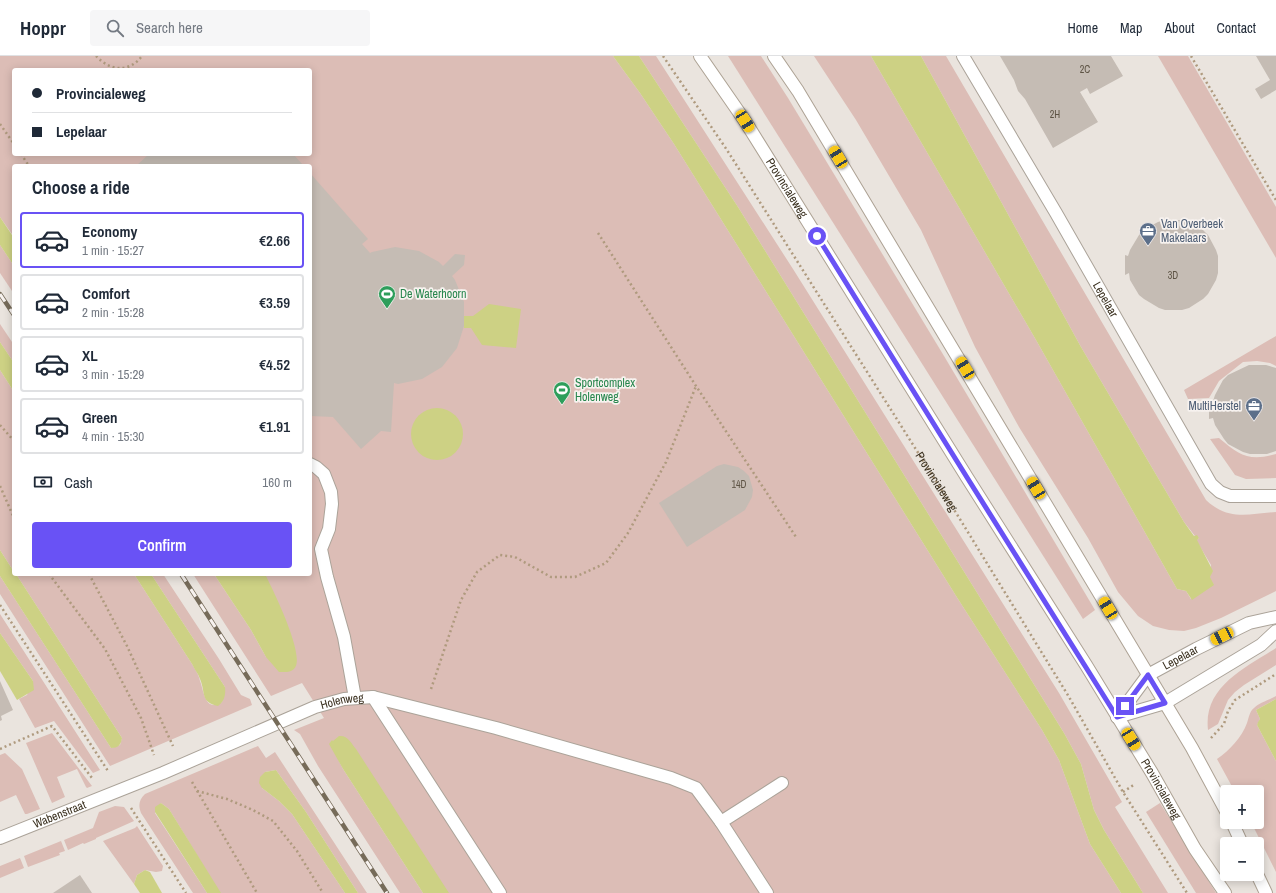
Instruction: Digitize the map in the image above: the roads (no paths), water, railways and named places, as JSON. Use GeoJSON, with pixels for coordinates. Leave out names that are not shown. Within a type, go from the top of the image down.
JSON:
{"type":"FeatureCollection","features":[{"type":"Feature","properties":{"kind":"main road","name":"Provincialeweg"},"geometry":{"type":"LineString","coordinates":[[700,56],[750,127],[1152,773],[1195,849],[1225,893]]}},
{"type":"Feature","properties":{"kind":"main road"},"geometry":{"type":"LineString","coordinates":[[774,56],[798,91],[1165,703],[1220,800]]}},
{"type":"Feature","properties":{"kind":"main road","name":"Lepelaar"},"geometry":{"type":"LineString","coordinates":[[963,56],[1056,213],[1211,484],[1220,492],[1230,496],[1276,496]]}},
{"type":"Feature","properties":{"kind":"main road"},"geometry":{"type":"LineString","coordinates":[[312,465],[324,474],[331,492],[332,504],[329,529],[321,549],[344,637],[355,698]]}},
{"type":"Feature","properties":{"kind":"main road","name":"Lepelaar"},"geometry":{"type":"LineString","coordinates":[[1117,717],[1148,675],[1249,623],[1276,617]]}},
{"type":"Feature","properties":{"kind":"main road"},"geometry":{"type":"LineString","coordinates":[[1117,717],[1165,703],[1261,645],[1276,631]]}},
{"type":"Feature","properties":{"kind":"main road"},"geometry":{"type":"LineString","coordinates":[[373,697],[496,728],[671,778],[696,788],[721,822],[768,893]]}},
{"type":"Feature","properties":{"kind":"main road","name":"Holenweg"},"geometry":{"type":"LineString","coordinates":[[120,790],[182,765],[315,707],[344,699],[373,697],[500,893]]}},
{"type":"Feature","properties":{"kind":"main road"},"geometry":{"type":"LineString","coordinates":[[721,822],[782,783]]}},
{"type":"Feature","properties":{"kind":"main road","name":"Wabenstraat"},"geometry":{"type":"LineString","coordinates":[[0,838],[120,790]]}},
{"type":"Feature","properties":{"kind":"main road"},"geometry":{"type":"LineString","coordinates":[[1260,881],[1266,893]]}},
{"type":"Feature","properties":{"kind":"railway"},"geometry":{"type":"LineString","coordinates":[[0,294],[12,312]]}},
{"type":"Feature","properties":{"kind":"railway"},"geometry":{"type":"LineString","coordinates":[[182,576],[387,893]]}},
{"type":"Feature","properties":{"kind":"place","name":"Van Overbeek Makelaars"},"geometry":{"type":"Point","coordinates":[1148,246]}},
{"type":"Feature","properties":{"kind":"place","name":"De Waterhoorn"},"geometry":{"type":"Point","coordinates":[387,309]}},
{"type":"Feature","properties":{"kind":"place","name":"Sportcomplex Holenweg"},"geometry":{"type":"Point","coordinates":[562,405]}},
{"type":"Feature","properties":{"kind":"place","name":"MultiHerstel"},"geometry":{"type":"Point","coordinates":[1254,421]}}]}
